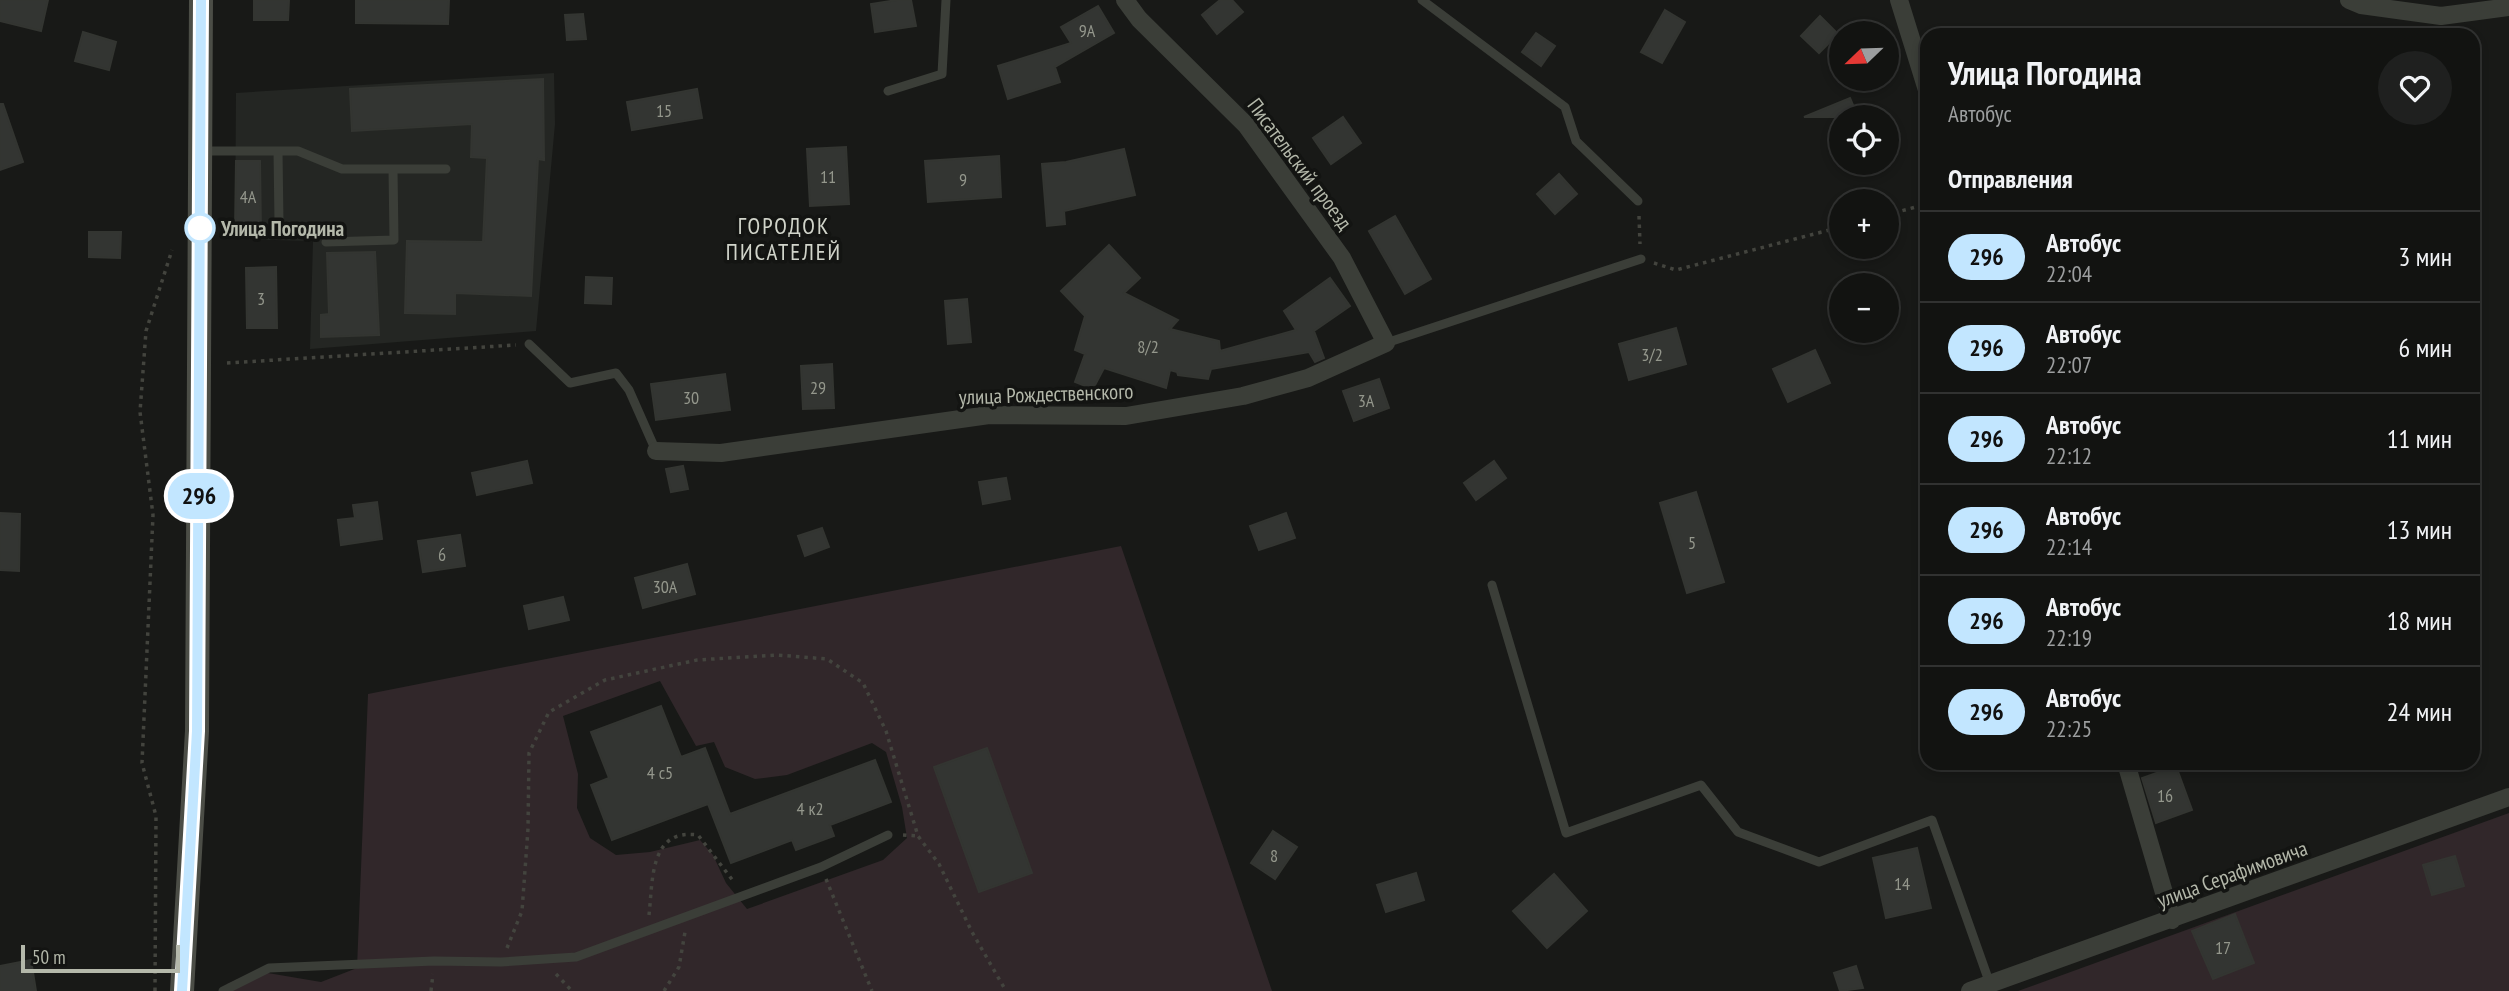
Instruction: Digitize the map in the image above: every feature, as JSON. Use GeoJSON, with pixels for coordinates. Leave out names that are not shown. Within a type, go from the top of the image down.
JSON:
{"type":"FeatureCollection","features":[{"type":"Feature","properties":{"kind":"main road"},"geometry":{"type":"LineString","coordinates":[[182,991],[197,731],[201,0]]}},
{"type":"Feature","properties":{"kind":"street","name":"Писательский проезд"},"geometry":{"type":"LineString","coordinates":[[1125,0],[1139,19],[1246,125],[1342,258],[1386,343]]}},
{"type":"Feature","properties":{"kind":"street"},"geometry":{"type":"LineString","coordinates":[[1899,0],[1920,68]]}},
{"type":"Feature","properties":{"kind":"street"},"geometry":{"type":"LineString","coordinates":[[2349,0],[2361,5],[2441,16],[2509,7]]}},
{"type":"Feature","properties":{"kind":"street","name":"улица Рождественского"},"geometry":{"type":"LineString","coordinates":[[656,451],[721,453],[989,415],[1126,416],[1243,396],[1308,378],[1386,343]]}},
{"type":"Feature","properties":{"kind":"street"},"geometry":{"type":"LineString","coordinates":[[2128,770],[2172,920]]}},
{"type":"Feature","properties":{"kind":"street","name":"улица Серафимовича"},"geometry":{"type":"LineString","coordinates":[[1970,991],[2509,797]]}},
{"type":"Feature","properties":{"kind":"lane"},"geometry":{"type":"LineString","coordinates":[[888,91],[942,74],[946,0]]}},
{"type":"Feature","properties":{"kind":"lane"},"geometry":{"type":"LineString","coordinates":[[1422,0],[1565,107],[1576,141],[1638,201]]}},
{"type":"Feature","properties":{"kind":"lane"},"geometry":{"type":"LineString","coordinates":[[200,151],[298,151],[342,169],[446,169]]}},
{"type":"Feature","properties":{"kind":"lane"},"geometry":{"type":"LineString","coordinates":[[278,151],[279,223]]}},
{"type":"Feature","properties":{"kind":"lane"},"geometry":{"type":"LineString","coordinates":[[326,242],[394,240],[393,169]]}},
{"type":"Feature","properties":{"kind":"lane"},"geometry":{"type":"LineString","coordinates":[[1386,343],[1641,259]]}},
{"type":"Feature","properties":{"kind":"lane"},"geometry":{"type":"LineString","coordinates":[[529,344],[570,383],[616,373],[629,390],[656,451]]}},
{"type":"Feature","properties":{"kind":"lane"},"geometry":{"type":"LineString","coordinates":[[1492,585],[1566,833],[1701,785],[1738,832],[1819,862],[1932,820],[1990,984]]}},
{"type":"Feature","properties":{"kind":"lane"},"geometry":{"type":"LineString","coordinates":[[223,991],[269,968],[434,961],[501,962],[576,957],[821,867],[888,835]]}},
{"type":"Feature","properties":{"kind":"path"},"geometry":{"type":"LineString","coordinates":[[1638,201],[1641,259],[1676,270],[1829,230]]}},
{"type":"Feature","properties":{"kind":"path"},"geometry":{"type":"LineString","coordinates":[[1899,212],[1920,206]]}},
{"type":"Feature","properties":{"kind":"path"},"geometry":{"type":"LineString","coordinates":[[155,991],[156,816],[142,763],[153,515],[140,412],[146,331],[172,250]]}},
{"type":"Feature","properties":{"kind":"path"},"geometry":{"type":"LineString","coordinates":[[227,363],[529,344]]}},
{"type":"Feature","properties":{"kind":"path"},"geometry":{"type":"LineString","coordinates":[[501,962],[522,911],[530,753],[549,712],[605,680],[697,660],[778,655],[827,659],[863,683],[886,731],[918,836],[939,864],[972,932],[1006,991]]}},
{"type":"Feature","properties":{"kind":"path"},"geometry":{"type":"LineString","coordinates":[[648,930],[656,858],[668,840],[685,833],[698,835],[744,895]]}},
{"type":"Feature","properties":{"kind":"path"},"geometry":{"type":"LineString","coordinates":[[821,867],[872,991]]}},
{"type":"Feature","properties":{"kind":"path"},"geometry":{"type":"LineString","coordinates":[[664,991],[678,967],[688,916]]}},
{"type":"Feature","properties":{"kind":"shaded area"},"geometry":{"type":"Polygon","coordinates":[[[554,73],[555,124],[536,331],[310,349],[313,241],[235,239],[236,93],[554,73]]]}},
{"type":"Feature","properties":{"kind":"shaded area"},"geometry":{"type":"Polygon","coordinates":[[[1121,546],[1272,991],[226,991],[227,984],[256,971],[321,982],[357,968],[368,694],[1121,546]],[[660,681],[563,716],[578,774],[577,808],[590,838],[616,855],[650,852],[700,840],[713,855],[726,883],[747,909],[883,860],[907,838],[902,807],[886,752],[872,743],[787,775],[755,779],[725,767],[714,742],[696,746],[660,681]]]}},
{"type":"Feature","properties":{"kind":"shaded area"},"geometry":{"type":"Polygon","coordinates":[[[2509,813],[2509,991],[2018,991],[2509,813]]]}},
{"type":"Feature","properties":{"kind":"building"},"geometry":{"type":"Polygon","coordinates":[[[0,0],[48,0],[41,31],[0,21],[0,0]]]}},
{"type":"Feature","properties":{"kind":"building"},"geometry":{"type":"Polygon","coordinates":[[[254,0],[289,0],[288,20],[254,20],[254,0]]]}},
{"type":"Feature","properties":{"kind":"building"},"geometry":{"type":"Polygon","coordinates":[[[356,0],[449,0],[448,24],[356,23],[356,0]]]}},
{"type":"Feature","properties":{"kind":"building"},"geometry":{"type":"Polygon","coordinates":[[[911,0],[916,26],[875,32],[871,4],[911,0]]]}},
{"type":"Feature","properties":{"kind":"building"},"geometry":{"type":"Polygon","coordinates":[[[1220,0],[1232,0],[1243,12],[1217,34],[1202,15],[1220,0]]]}},
{"type":"Feature","properties":{"kind":"building"},"geometry":{"type":"Polygon","coordinates":[[[1098,6],[1114,33],[1055,67],[1060,82],[1008,99],[998,66],[1071,43],[1061,27],[1098,6]]]}},
{"type":"Feature","properties":{"kind":"building"},"geometry":{"type":"Polygon","coordinates":[[[1665,10],[1685,22],[1662,63],[1641,52],[1665,10]]]}},
{"type":"Feature","properties":{"kind":"building"},"geometry":{"type":"Polygon","coordinates":[[[583,14],[586,39],[567,40],[565,15],[583,14]]]}},
{"type":"Feature","properties":{"kind":"building"},"geometry":{"type":"Polygon","coordinates":[[[1820,16],[1829,25],[1829,43],[1819,53],[1801,36],[1820,16]]]}},
{"type":"Feature","properties":{"kind":"building"},"geometry":{"type":"Polygon","coordinates":[[[83,32],[116,42],[109,70],[75,61],[83,32]]]}},
{"type":"Feature","properties":{"kind":"building"},"geometry":{"type":"Polygon","coordinates":[[[1536,33],[1555,46],[1541,66],[1522,52],[1536,33]]]}},
{"type":"Feature","properties":{"kind":"building"},"geometry":{"type":"Polygon","coordinates":[[[543,79],[544,160],[538,159],[531,296],[455,293],[455,314],[405,313],[407,241],[483,242],[487,158],[471,157],[472,124],[352,131],[350,89],[543,79]]]}},
{"type":"Feature","properties":{"kind":"building"},"geometry":{"type":"Polygon","coordinates":[[[697,89],[702,118],[632,130],[627,102],[697,89]]]}},
{"type":"Feature","properties":{"kind":"building"},"geometry":{"type":"Polygon","coordinates":[[[1850,98],[1853,105],[1833,105],[1850,98]]]}},
{"type":"Feature","properties":{"kind":"building"},"geometry":{"type":"Polygon","coordinates":[[[0,104],[3,104],[23,162],[0,170],[0,104]]]}},
{"type":"Feature","properties":{"kind":"building"},"geometry":{"type":"Polygon","coordinates":[[[1829,107],[1829,117],[1804,117],[1829,107]]]}},
{"type":"Feature","properties":{"kind":"building"},"geometry":{"type":"Polygon","coordinates":[[[1343,117],[1361,143],[1331,164],[1313,138],[1343,117]]]}},
{"type":"Feature","properties":{"kind":"building"},"geometry":{"type":"Polygon","coordinates":[[[846,147],[849,204],[810,206],[807,149],[846,147]]]}},
{"type":"Feature","properties":{"kind":"building"},"geometry":{"type":"Polygon","coordinates":[[[1124,149],[1135,195],[1064,211],[1065,224],[1047,226],[1042,164],[1066,162],[1124,149]]]}},
{"type":"Feature","properties":{"kind":"building"},"geometry":{"type":"Polygon","coordinates":[[[999,156],[1001,197],[928,202],[925,161],[999,156]]]}},
{"type":"Feature","properties":{"kind":"building"},"geometry":{"type":"Polygon","coordinates":[[[236,161],[260,161],[261,231],[235,231],[236,161]]]}},
{"type":"Feature","properties":{"kind":"building"},"geometry":{"type":"Polygon","coordinates":[[[1559,174],[1577,194],[1555,214],[1537,194],[1559,174]]]}},
{"type":"Feature","properties":{"kind":"building"},"geometry":{"type":"Polygon","coordinates":[[[1395,216],[1431,279],[1405,294],[1369,231],[1395,216]]]}},
{"type":"Feature","properties":{"kind":"building"},"geometry":{"type":"Polygon","coordinates":[[[89,232],[121,232],[120,258],[89,257],[89,232]]]}},
{"type":"Feature","properties":{"kind":"building"},"geometry":{"type":"Polygon","coordinates":[[[1109,245],[1140,278],[1124,293],[1178,320],[1170,329],[1219,341],[1220,351],[1296,330],[1284,311],[1330,278],[1350,306],[1314,331],[1324,358],[1315,362],[1309,352],[1211,369],[1208,379],[1178,375],[1170,370],[1166,388],[1104,368],[1093,389],[1075,382],[1085,354],[1075,350],[1085,316],[1061,291],[1109,245]]]}},
{"type":"Feature","properties":{"kind":"building"},"geometry":{"type":"Polygon","coordinates":[[[375,252],[379,335],[321,337],[321,315],[329,314],[327,253],[375,252]]]}},
{"type":"Feature","properties":{"kind":"building"},"geometry":{"type":"Polygon","coordinates":[[[276,267],[277,328],[247,328],[246,268],[276,267]]]}},
{"type":"Feature","properties":{"kind":"building"},"geometry":{"type":"Polygon","coordinates":[[[586,277],[612,278],[611,304],[585,303],[586,277]]]}},
{"type":"Feature","properties":{"kind":"building"},"geometry":{"type":"Polygon","coordinates":[[[967,299],[971,342],[948,344],[945,301],[967,299]]]}},
{"type":"Feature","properties":{"kind":"building"},"geometry":{"type":"Polygon","coordinates":[[[1676,328],[1686,364],[1629,380],[1619,344],[1676,328]]]}},
{"type":"Feature","properties":{"kind":"building"},"geometry":{"type":"Polygon","coordinates":[[[1815,350],[1830,383],[1788,402],[1773,369],[1815,350]]]}},
{"type":"Feature","properties":{"kind":"building"},"geometry":{"type":"Polygon","coordinates":[[[832,364],[834,408],[803,409],[801,366],[832,364]]]}},
{"type":"Feature","properties":{"kind":"building"},"geometry":{"type":"Polygon","coordinates":[[[725,374],[730,410],[656,420],[651,384],[725,374]]]}},
{"type":"Feature","properties":{"kind":"building"},"geometry":{"type":"Polygon","coordinates":[[[1379,379],[1389,408],[1354,421],[1343,391],[1379,379]]]}},
{"type":"Feature","properties":{"kind":"building"},"geometry":{"type":"Polygon","coordinates":[[[527,461],[532,483],[477,495],[472,473],[527,461]]]}},
{"type":"Feature","properties":{"kind":"building"},"geometry":{"type":"Polygon","coordinates":[[[1494,461],[1506,478],[1476,500],[1464,483],[1494,461]]]}},
{"type":"Feature","properties":{"kind":"building"},"geometry":{"type":"Polygon","coordinates":[[[683,466],[688,489],[671,492],[666,469],[683,466]]]}},
{"type":"Feature","properties":{"kind":"building"},"geometry":{"type":"Polygon","coordinates":[[[1006,478],[1010,499],[983,504],[979,482],[1006,478]]]}},
{"type":"Feature","properties":{"kind":"building"},"geometry":{"type":"Polygon","coordinates":[[[1696,492],[1724,582],[1687,593],[1660,503],[1696,492]]]}},
{"type":"Feature","properties":{"kind":"building"},"geometry":{"type":"Polygon","coordinates":[[[377,502],[382,539],[341,545],[338,520],[355,518],[353,505],[377,502]]]}},
{"type":"Feature","properties":{"kind":"building"},"geometry":{"type":"Polygon","coordinates":[[[0,513],[20,514],[19,571],[0,570],[0,513]]]}},
{"type":"Feature","properties":{"kind":"building"},"geometry":{"type":"Polygon","coordinates":[[[1286,513],[1295,538],[1259,550],[1250,526],[1286,513]]]}},
{"type":"Feature","properties":{"kind":"building"},"geometry":{"type":"Polygon","coordinates":[[[822,528],[829,547],[805,556],[798,536],[822,528]]]}},
{"type":"Feature","properties":{"kind":"building"},"geometry":{"type":"Polygon","coordinates":[[[460,535],[465,566],[423,572],[418,541],[460,535]]]}},
{"type":"Feature","properties":{"kind":"building"},"geometry":{"type":"Polygon","coordinates":[[[687,564],[695,594],[643,608],[635,578],[687,564]]]}},
{"type":"Feature","properties":{"kind":"building"},"geometry":{"type":"Polygon","coordinates":[[[563,597],[569,620],[529,629],[524,606],[563,597]]]}},
{"type":"Feature","properties":{"kind":"building"},"geometry":{"type":"Polygon","coordinates":[[[661,706],[681,757],[705,748],[730,814],[875,760],[891,802],[830,825],[834,836],[796,850],[792,840],[731,863],[708,804],[612,840],[591,785],[609,778],[591,732],[661,706]]]}},
{"type":"Feature","properties":{"kind":"building"},"geometry":{"type":"Polygon","coordinates":[[[987,748],[1032,873],[979,892],[934,767],[987,748]]]}},
{"type":"Feature","properties":{"kind":"building"},"geometry":{"type":"Polygon","coordinates":[[[2165,770],[2177,770],[2192,810],[2156,823],[2142,778],[2165,770]]]}},
{"type":"Feature","properties":{"kind":"building"},"geometry":{"type":"Polygon","coordinates":[[[1273,831],[1297,847],[1275,879],[1251,863],[1273,831]]]}},
{"type":"Feature","properties":{"kind":"building"},"geometry":{"type":"Polygon","coordinates":[[[1917,848],[1931,908],[1886,918],[1873,858],[1917,848]]]}},
{"type":"Feature","properties":{"kind":"building"},"geometry":{"type":"Polygon","coordinates":[[[2455,856],[2464,886],[2432,895],[2423,865],[2455,856]]]}},
{"type":"Feature","properties":{"kind":"building"},"geometry":{"type":"Polygon","coordinates":[[[1416,873],[1424,900],[1386,912],[1377,885],[1416,873]]]}},
{"type":"Feature","properties":{"kind":"building"},"geometry":{"type":"Polygon","coordinates":[[[1554,874],[1587,911],[1547,948],[1513,911],[1554,874]]]}},
{"type":"Feature","properties":{"kind":"building"},"geometry":{"type":"Polygon","coordinates":[[[2235,914],[2254,963],[2213,979],[2192,931],[2235,914]]]}},
{"type":"Feature","properties":{"kind":"building"},"geometry":{"type":"Polygon","coordinates":[[[31,960],[36,991],[0,991],[0,966],[31,960]]]}},
{"type":"Feature","properties":{"kind":"building"},"geometry":{"type":"Polygon","coordinates":[[[1856,966],[1863,988],[1840,991],[1834,973],[1856,966]]]}},
{"type":"Feature","properties":{"kind":"bus line","name":"296"},"geometry":{"type":"LineString","coordinates":[[182,991],[197,731],[201,0]]}},
{"type":"Feature","properties":{"kind":"place","name":"Улица Погодина"},"geometry":{"type":"Point","coordinates":[200,228]}},
{"type":"Feature","properties":{"kind":"district","name":"ГОРОДОК ПИСАТЕЛЕЙ"},"geometry":{"type":"Point","coordinates":[784,238]}}]}
